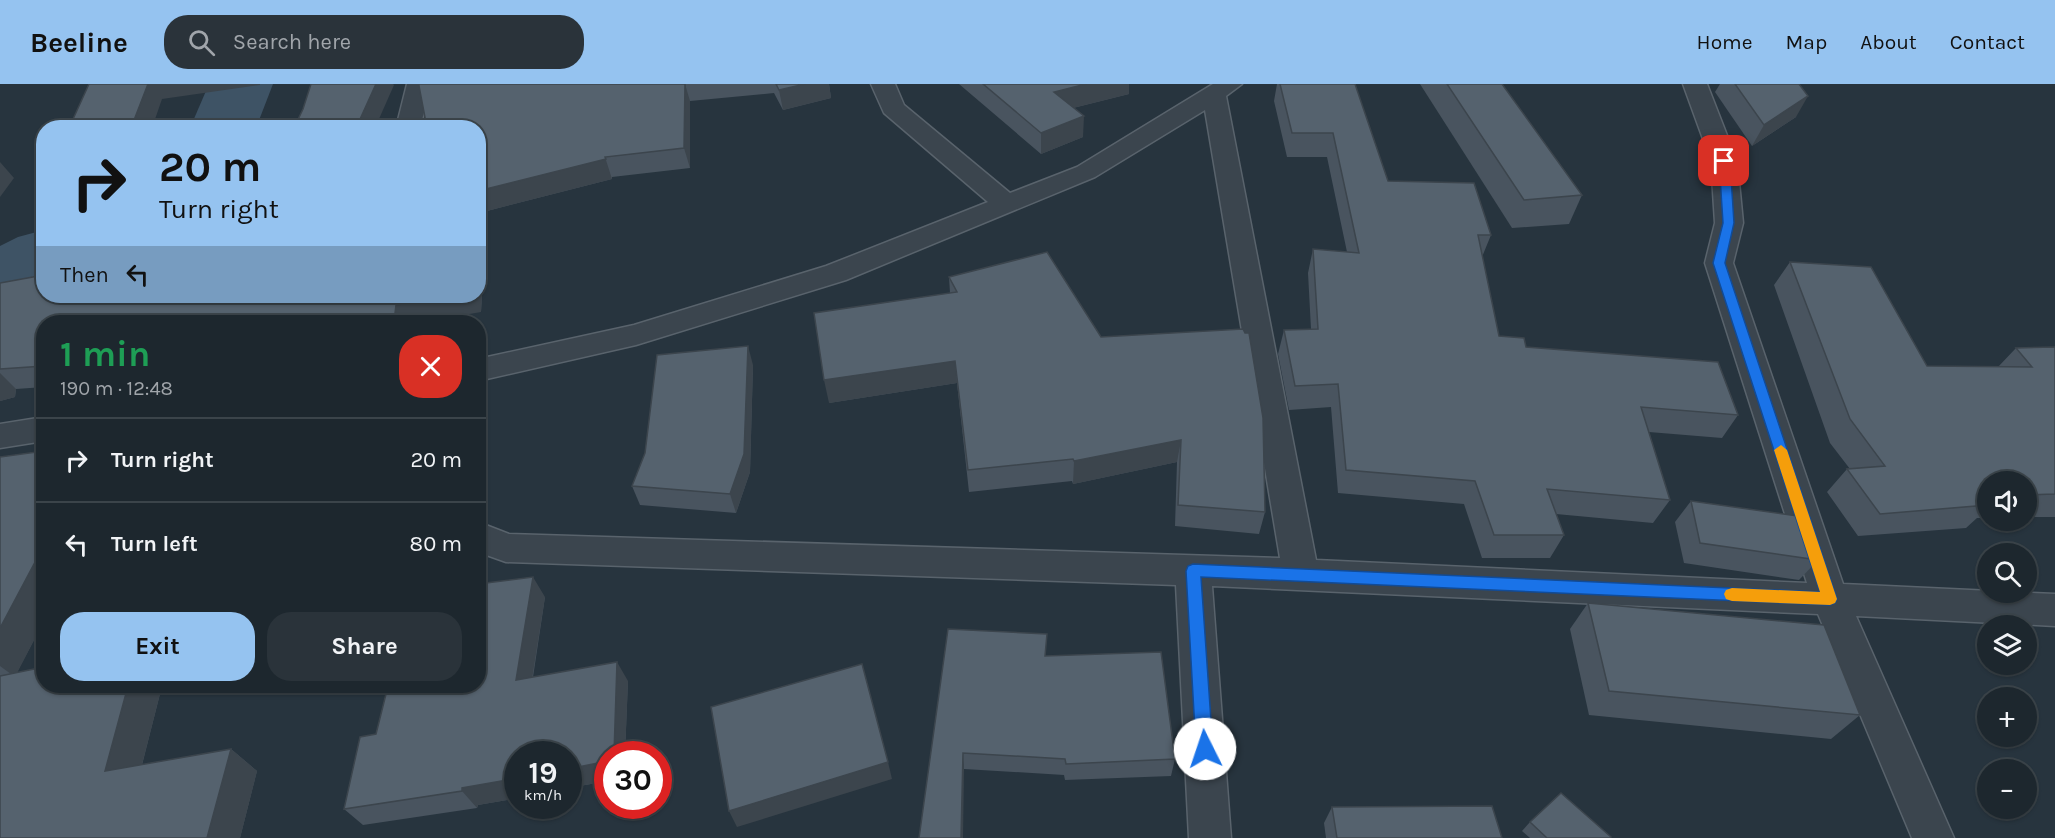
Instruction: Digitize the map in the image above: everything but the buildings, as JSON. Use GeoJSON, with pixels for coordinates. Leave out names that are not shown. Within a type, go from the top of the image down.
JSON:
{"type":"FeatureCollection","features":[{"type":"Feature","properties":{"kind":"street"},"geometry":{"type":"LineString","coordinates":[[410,120],[419,84]]}},
{"type":"Feature","properties":{"kind":"street"},"geometry":{"type":"LineString","coordinates":[[883,84],[893,108],[1006,204]]}},
{"type":"Feature","properties":{"kind":"street"},"geometry":{"type":"LineString","coordinates":[[1695,84],[1724,161],[1729,223],[1719,263],[1830,599],[1933,838]]}},
{"type":"Feature","properties":{"kind":"street"},"geometry":{"type":"LineString","coordinates":[[486,368],[636,335],[836,273],[1086,172],[1222,89],[1301,574]]}},
{"type":"Feature","properties":{"kind":"street"},"geometry":{"type":"LineString","coordinates":[[0,436],[36,430]]}},
{"type":"Feature","properties":{"kind":"street"},"geometry":{"type":"LineString","coordinates":[[486,539],[506,548],[1301,574],[2055,610]]}},
{"type":"Feature","properties":{"kind":"street"},"geometry":{"type":"LineString","coordinates":[[1193,571],[1210,838]]}},
{"type":"Feature","properties":{"kind":"waterway"},"geometry":{"type":"LineString","coordinates":[[226,120],[241,84]]}},
{"type":"Feature","properties":{"kind":"waterway"},"geometry":{"type":"LineString","coordinates":[[0,278],[36,258]]}},
{"type":"Feature","properties":{"kind":"slow traffic"},"geometry":{"type":"LineString","coordinates":[[1732,594],[1830,599],[1781,450]]}},
{"type":"Feature","properties":{"kind":"route"},"geometry":{"type":"LineString","coordinates":[[1205,749],[1193,571],[1830,599],[1719,263],[1729,223],[1724,161]]}}]}
